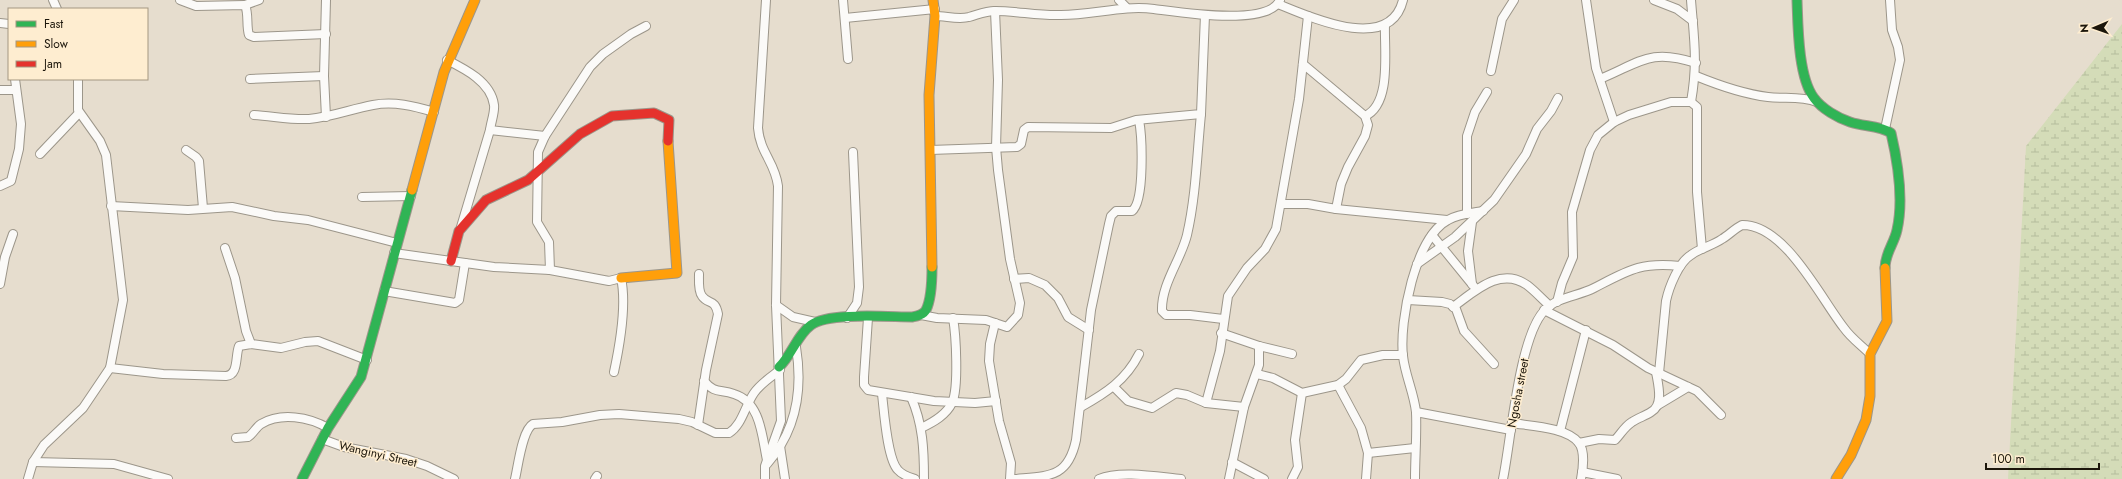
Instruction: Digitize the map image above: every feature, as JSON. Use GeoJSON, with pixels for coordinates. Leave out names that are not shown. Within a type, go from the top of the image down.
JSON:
{"type":"FeatureCollection","features":[{"type":"Feature","properties":{"kind":"street"},"geometry":{"type":"LineString","coordinates":[[180,0],[196,6],[245,5],[259,0]]}},
{"type":"Feature","properties":{"kind":"street"},"geometry":{"type":"LineString","coordinates":[[326,0],[324,76],[326,117]]}},
{"type":"Feature","properties":{"kind":"street"},"geometry":{"type":"LineString","coordinates":[[302,479],[328,428],[355,390],[367,360],[394,253],[411,196],[447,60],[475,0]]}},
{"type":"Feature","properties":{"kind":"street"},"geometry":{"type":"LineString","coordinates":[[764,479],[766,464],[781,421],[780,368],[776,305],[778,186],[776,173],[760,144],[758,128],[766,0]]}},
{"type":"Feature","properties":{"kind":"street"},"geometry":{"type":"LineString","coordinates":[[843,0],[848,59]]}},
{"type":"Feature","properties":{"kind":"street"},"geometry":{"type":"LineString","coordinates":[[1119,0],[1126,7]]}},
{"type":"Feature","properties":{"kind":"street"},"geometry":{"type":"LineString","coordinates":[[845,18],[935,9],[961,18],[995,11],[1060,16],[1102,13],[1126,7],[1143,7],[1205,15],[1252,14],[1267,10],[1279,2],[1308,16],[1333,24],[1353,28],[1367,28],[1384,24],[1394,19],[1403,0]]}},
{"type":"Feature","properties":{"kind":"street"},"geometry":{"type":"LineString","coordinates":[[1491,71],[1502,19],[1514,0]]}},
{"type":"Feature","properties":{"kind":"street"},"geometry":{"type":"LineString","coordinates":[[1586,0],[1591,43],[1600,79],[1614,122]]}},
{"type":"Feature","properties":{"kind":"street"},"geometry":{"type":"LineString","coordinates":[[1654,0],[1677,8],[1693,21]]}},
{"type":"Feature","properties":{"kind":"street"},"geometry":{"type":"LineString","coordinates":[[1691,0],[1696,63],[1696,76],[1691,102],[1694,103],[1698,112],[1697,192],[1702,249]]}},
{"type":"Feature","properties":{"kind":"street"},"geometry":{"type":"LineString","coordinates":[[1797,0],[1798,47],[1808,84],[1817,102]]}},
{"type":"Feature","properties":{"kind":"street"},"geometry":{"type":"LineString","coordinates":[[1885,129],[1900,60],[1898,47],[1892,30],[1890,0]]}},
{"type":"Feature","properties":{"kind":"street"},"geometry":{"type":"LineString","coordinates":[[245,5],[247,28],[249,35],[254,37],[326,34]]}},
{"type":"Feature","properties":{"kind":"street"},"geometry":{"type":"LineString","coordinates":[[921,315],[926,310],[932,278],[929,94],[935,9]]}},
{"type":"Feature","properties":{"kind":"street"},"geometry":{"type":"LineString","coordinates":[[776,305],[793,317],[815,322],[848,318],[906,317],[921,315],[986,320],[1007,327],[1018,315],[1020,303],[1014,279],[1000,195],[996,147],[998,80],[995,11]]}},
{"type":"Feature","properties":{"kind":"street"},"geometry":{"type":"LineString","coordinates":[[1205,15],[1201,114],[1190,221],[1186,239],[1169,280],[1162,311],[1166,315],[1190,315],[1224,319]]}},
{"type":"Feature","properties":{"kind":"street"},"geometry":{"type":"LineString","coordinates":[[1206,403],[1214,377],[1228,296],[1233,287],[1272,239],[1281,204],[1304,64],[1308,16]]}},
{"type":"Feature","properties":{"kind":"street"},"geometry":{"type":"LineString","coordinates":[[1365,116],[1375,110],[1384,91],[1384,24]]}},
{"type":"Feature","properties":{"kind":"street"},"geometry":{"type":"LineString","coordinates":[[550,270],[549,242],[536,222],[538,152],[545,136],[590,67],[603,54],[631,34],[646,26]]}},
{"type":"Feature","properties":{"kind":"street"},"geometry":{"type":"LineString","coordinates":[[1600,79],[1652,57],[1676,57],[1696,63]]}},
{"type":"Feature","properties":{"kind":"street"},"geometry":{"type":"LineString","coordinates":[[447,60],[469,71],[490,93],[494,105],[490,130],[451,261]]}},
{"type":"Feature","properties":{"kind":"street"},"geometry":{"type":"LineString","coordinates":[[1304,64],[1365,116],[1368,125],[1365,136],[1348,167],[1341,184],[1336,209]]}},
{"type":"Feature","properties":{"kind":"street"},"geometry":{"type":"LineString","coordinates":[[250,79],[324,76]]}},
{"type":"Feature","properties":{"kind":"street"},"geometry":{"type":"LineString","coordinates":[[1696,76],[1717,84],[1768,97],[1805,99],[1817,102],[1827,110],[1850,122],[1885,129],[1892,132],[1897,157],[1899,221],[1897,231],[1886,259],[1887,320],[1870,354],[1870,396],[1866,420],[1851,455],[1836,479]]}},
{"type":"Feature","properties":{"kind":"street"},"geometry":{"type":"LineString","coordinates":[[0,186],[10,181],[19,149],[21,124],[15,80]]}},
{"type":"Feature","properties":{"kind":"street"},"geometry":{"type":"LineString","coordinates":[[28,479],[33,462],[44,445],[83,408],[110,368],[123,300],[106,155],[100,140],[79,113],[78,82]]}},
{"type":"Feature","properties":{"kind":"street"},"geometry":{"type":"LineString","coordinates":[[0,90],[16,90]]}},
{"type":"Feature","properties":{"kind":"street"},"geometry":{"type":"LineString","coordinates":[[1467,214],[1467,136],[1475,112],[1487,92]]}},
{"type":"Feature","properties":{"kind":"street"},"geometry":{"type":"LineString","coordinates":[[1417,264],[1443,247],[1472,222],[1494,200],[1530,148],[1537,129],[1551,111],[1558,98]]}},
{"type":"Feature","properties":{"kind":"street","name":"Ngosha street"},"geometry":{"type":"LineString","coordinates":[[1503,479],[1511,427],[1532,334],[1550,306],[1573,257],[1572,212],[1589,154],[1598,135],[1614,122],[1629,115],[1671,102],[1691,102]]}},
{"type":"Feature","properties":{"kind":"street"},"geometry":{"type":"LineString","coordinates":[[254,115],[309,119],[326,117],[379,105],[405,104],[434,112]]}},
{"type":"Feature","properties":{"kind":"street"},"geometry":{"type":"LineString","coordinates":[[40,154],[79,113]]}},
{"type":"Feature","properties":{"kind":"street"},"geometry":{"type":"LineString","coordinates":[[394,253],[465,263],[550,270],[609,281],[622,278],[677,273],[668,153],[669,120],[654,113],[612,116],[580,134],[528,180],[486,200],[459,232]]}},
{"type":"Feature","properties":{"kind":"street"},"geometry":{"type":"LineString","coordinates":[[930,150],[1019,146],[1023,139],[1025,128],[1028,127],[1102,128],[1139,120],[1201,114]]}},
{"type":"Feature","properties":{"kind":"street"},"geometry":{"type":"LineString","coordinates":[[1015,479],[1048,474],[1067,466],[1074,451],[1097,278],[1111,216],[1116,210],[1132,211],[1137,205],[1142,164],[1139,120]]}},
{"type":"Feature","properties":{"kind":"street"},"geometry":{"type":"LineString","coordinates":[[490,130],[545,136]]}},
{"type":"Feature","properties":{"kind":"street"},"geometry":{"type":"LineString","coordinates":[[186,150],[196,157],[198,161],[203,208]]}},
{"type":"Feature","properties":{"kind":"street"},"geometry":{"type":"LineString","coordinates":[[848,318],[857,302],[859,287],[853,152]]}},
{"type":"Feature","properties":{"kind":"street"},"geometry":{"type":"LineString","coordinates":[[362,197],[411,196]]}},
{"type":"Feature","properties":{"kind":"street"},"geometry":{"type":"LineString","coordinates":[[1281,204],[1308,204],[1336,209],[1447,220],[1483,211]]}},
{"type":"Feature","properties":{"kind":"street"},"geometry":{"type":"LineString","coordinates":[[111,206],[188,210],[232,207],[274,216],[308,220],[397,243]]}},
{"type":"Feature","properties":{"kind":"street"},"geometry":{"type":"LineString","coordinates":[[1415,479],[1416,412],[1403,355],[1404,315],[1417,264],[1422,251],[1432,235],[1447,220]]}},
{"type":"Feature","properties":{"kind":"street"},"geometry":{"type":"LineString","coordinates":[[1472,222],[1468,251],[1474,286]]}},
{"type":"Feature","properties":{"kind":"street"},"geometry":{"type":"LineString","coordinates":[[1658,405],[1659,391],[1657,372],[1666,301],[1669,290],[1679,273],[1680,266],[1690,255],[1722,239],[1742,225],[1754,226],[1770,235],[1802,268],[1818,288],[1843,328],[1870,354]]}},
{"type":"Feature","properties":{"kind":"street"},"geometry":{"type":"LineString","coordinates":[[0,284],[2,255],[13,234]]}},
{"type":"Feature","properties":{"kind":"street"},"geometry":{"type":"LineString","coordinates":[[1432,235],[1474,286]]}},
{"type":"Feature","properties":{"kind":"street"},"geometry":{"type":"LineString","coordinates":[[225,248],[235,278],[246,331],[251,344]]}},
{"type":"Feature","properties":{"kind":"street"},"geometry":{"type":"LineString","coordinates":[[384,291],[455,303],[459,300],[465,263]]}},
{"type":"Feature","properties":{"kind":"street"},"geometry":{"type":"LineString","coordinates":[[1550,306],[1587,292],[1635,267],[1649,265],[1680,266]]}},
{"type":"Feature","properties":{"kind":"street"},"geometry":{"type":"LineString","coordinates":[[698,425],[704,381],[718,314],[715,304],[702,297],[700,293],[699,274]]}},
{"type":"Feature","properties":{"kind":"street"},"geometry":{"type":"LineString","coordinates":[[614,372],[619,350],[624,303],[622,278]]}},
{"type":"Feature","properties":{"kind":"street"},"geometry":{"type":"LineString","coordinates":[[1014,279],[1030,278],[1045,285],[1058,298],[1068,317],[1089,330]]}},
{"type":"Feature","properties":{"kind":"street"},"geometry":{"type":"LineString","coordinates":[[1453,307],[1474,286],[1506,278],[1517,280],[1527,285],[1550,306],[1586,330],[1657,372],[1688,386],[1704,397],[1721,415]]}},
{"type":"Feature","properties":{"kind":"street"},"geometry":{"type":"LineString","coordinates":[[1408,300],[1442,302],[1453,307],[1460,316],[1464,331],[1494,364]]}},
{"type":"Feature","properties":{"kind":"street"},"geometry":{"type":"LineString","coordinates":[[868,318],[864,385],[868,390],[882,394],[953,402],[996,401]]}},
{"type":"Feature","properties":{"kind":"street"},"geometry":{"type":"LineString","coordinates":[[922,428],[940,418],[953,402],[957,345],[953,318]]}},
{"type":"Feature","properties":{"kind":"street"},"geometry":{"type":"LineString","coordinates":[[515,479],[525,435],[530,426],[533,424],[562,422],[594,416],[619,414],[679,419],[698,425],[715,433],[729,433],[738,425],[748,403],[761,384],[780,368],[792,355],[805,331],[815,322]]}},
{"type":"Feature","properties":{"kind":"street"},"geometry":{"type":"LineString","coordinates":[[995,323],[989,354],[1002,435],[1011,462],[1010,479]]}},
{"type":"Feature","properties":{"kind":"street"},"geometry":{"type":"LineString","coordinates":[[1560,431],[1586,330]]}},
{"type":"Feature","properties":{"kind":"street"},"geometry":{"type":"LineString","coordinates":[[1221,334],[1259,346],[1292,354]]}},
{"type":"Feature","properties":{"kind":"street"},"geometry":{"type":"LineString","coordinates":[[110,368],[163,374],[230,376],[235,371],[239,346],[251,344],[282,348],[305,342],[318,341],[367,360]]}},
{"type":"Feature","properties":{"kind":"street"},"geometry":{"type":"LineString","coordinates":[[766,464],[776,455],[797,411],[799,362],[796,346]]}},
{"type":"Feature","properties":{"kind":"street"},"geometry":{"type":"LineString","coordinates":[[1229,479],[1244,407],[1257,374],[1259,346]]}},
{"type":"Feature","properties":{"kind":"street"},"geometry":{"type":"LineString","coordinates":[[1081,407],[1114,386],[1132,368],[1139,354]]}},
{"type":"Feature","properties":{"kind":"street"},"geometry":{"type":"LineString","coordinates":[[1257,374],[1273,378],[1302,393],[1338,386],[1346,379],[1361,360],[1382,355],[1403,355]]}},
{"type":"Feature","properties":{"kind":"street"},"geometry":{"type":"LineString","coordinates":[[704,381],[710,389],[734,394],[748,403],[762,430],[766,464]]}},
{"type":"Feature","properties":{"kind":"street"},"geometry":{"type":"LineString","coordinates":[[1114,386],[1128,401],[1152,408],[1176,393],[1187,395],[1206,403],[1244,407]]}},
{"type":"Feature","properties":{"kind":"street"},"geometry":{"type":"LineString","coordinates":[[1338,386],[1362,428],[1368,453],[1366,479]]}},
{"type":"Feature","properties":{"kind":"street"},"geometry":{"type":"LineString","coordinates":[[1579,443],[1599,439],[1615,440],[1622,430],[1631,422],[1653,412],[1658,405],[1688,386]]}},
{"type":"Feature","properties":{"kind":"street"},"geometry":{"type":"LineString","coordinates":[[1292,479],[1298,467],[1295,440],[1302,393]]}},
{"type":"Feature","properties":{"kind":"street"},"geometry":{"type":"LineString","coordinates":[[882,394],[888,439],[894,463],[898,471],[915,479]]}},
{"type":"Feature","properties":{"kind":"street"},"geometry":{"type":"LineString","coordinates":[[911,397],[922,428],[924,479]]}},
{"type":"Feature","properties":{"kind":"street"},"geometry":{"type":"LineString","coordinates":[[1416,412],[1511,427],[1560,431],[1569,435],[1579,443],[1582,453],[1582,475],[1617,479]]}},
{"type":"Feature","properties":{"kind":"street"},"geometry":{"type":"LineString","coordinates":[[236,438],[248,437],[260,425],[274,419],[309,419],[328,428]]}},
{"type":"Feature","properties":{"kind":"street","name":"Wanginyi Street"},"geometry":{"type":"LineString","coordinates":[[322,439],[344,447],[406,459],[427,466],[454,479]]}},
{"type":"Feature","properties":{"kind":"street"},"geometry":{"type":"LineString","coordinates":[[780,446],[785,479]]}},
{"type":"Feature","properties":{"kind":"street"},"geometry":{"type":"LineString","coordinates":[[1368,453],[1415,448]]}},
{"type":"Feature","properties":{"kind":"street"},"geometry":{"type":"LineString","coordinates":[[33,462],[114,464],[168,479]]}},
{"type":"Feature","properties":{"kind":"street"},"geometry":{"type":"LineString","coordinates":[[1232,462],[1264,479]]}},
{"type":"Feature","properties":{"kind":"street"},"geometry":{"type":"LineString","coordinates":[[1099,479],[1126,477],[1181,479]]}},
{"type":"Feature","properties":{"kind":"green space"},"geometry":{"type":"Polygon","coordinates":[[[2122,24],[2122,479],[2008,479],[2026,146],[2122,24]]]}},
{"type":"Feature","properties":{"kind":"traffic: fast"},"geometry":{"type":"LineString","coordinates":[[1797,0],[1802,65],[1809,89],[1814,98],[1830,113],[1840,118],[1855,124],[1876,127],[1891,133],[1898,169],[1900,206],[1897,230],[1886,258],[1885,268]]}},
{"type":"Feature","properties":{"kind":"traffic: fast"},"geometry":{"type":"LineString","coordinates":[[302,479],[328,428],[361,377],[412,190]]}},
{"type":"Feature","properties":{"kind":"traffic: fast"},"geometry":{"type":"LineString","coordinates":[[779,367],[788,357],[806,329],[820,321],[831,318],[860,316],[912,317],[920,315],[926,310],[929,301],[932,267]]}},
{"type":"Feature","properties":{"kind":"traffic: slow"},"geometry":{"type":"LineString","coordinates":[[412,190],[444,72],[475,0]]}},
{"type":"Feature","properties":{"kind":"traffic: slow"},"geometry":{"type":"LineString","coordinates":[[932,267],[929,95],[935,16],[933,0]]}},
{"type":"Feature","properties":{"kind":"traffic: slow"},"geometry":{"type":"LineString","coordinates":[[621,278],[677,273],[668,141]]}},
{"type":"Feature","properties":{"kind":"traffic: slow"},"geometry":{"type":"LineString","coordinates":[[1836,479],[1851,455],[1866,420],[1870,396],[1870,354],[1887,321],[1885,268]]}},
{"type":"Feature","properties":{"kind":"traffic: jam"},"geometry":{"type":"LineString","coordinates":[[451,261],[459,231],[486,200],[528,180],[580,134],[612,116],[654,113],[669,120],[668,141]]}}]}
